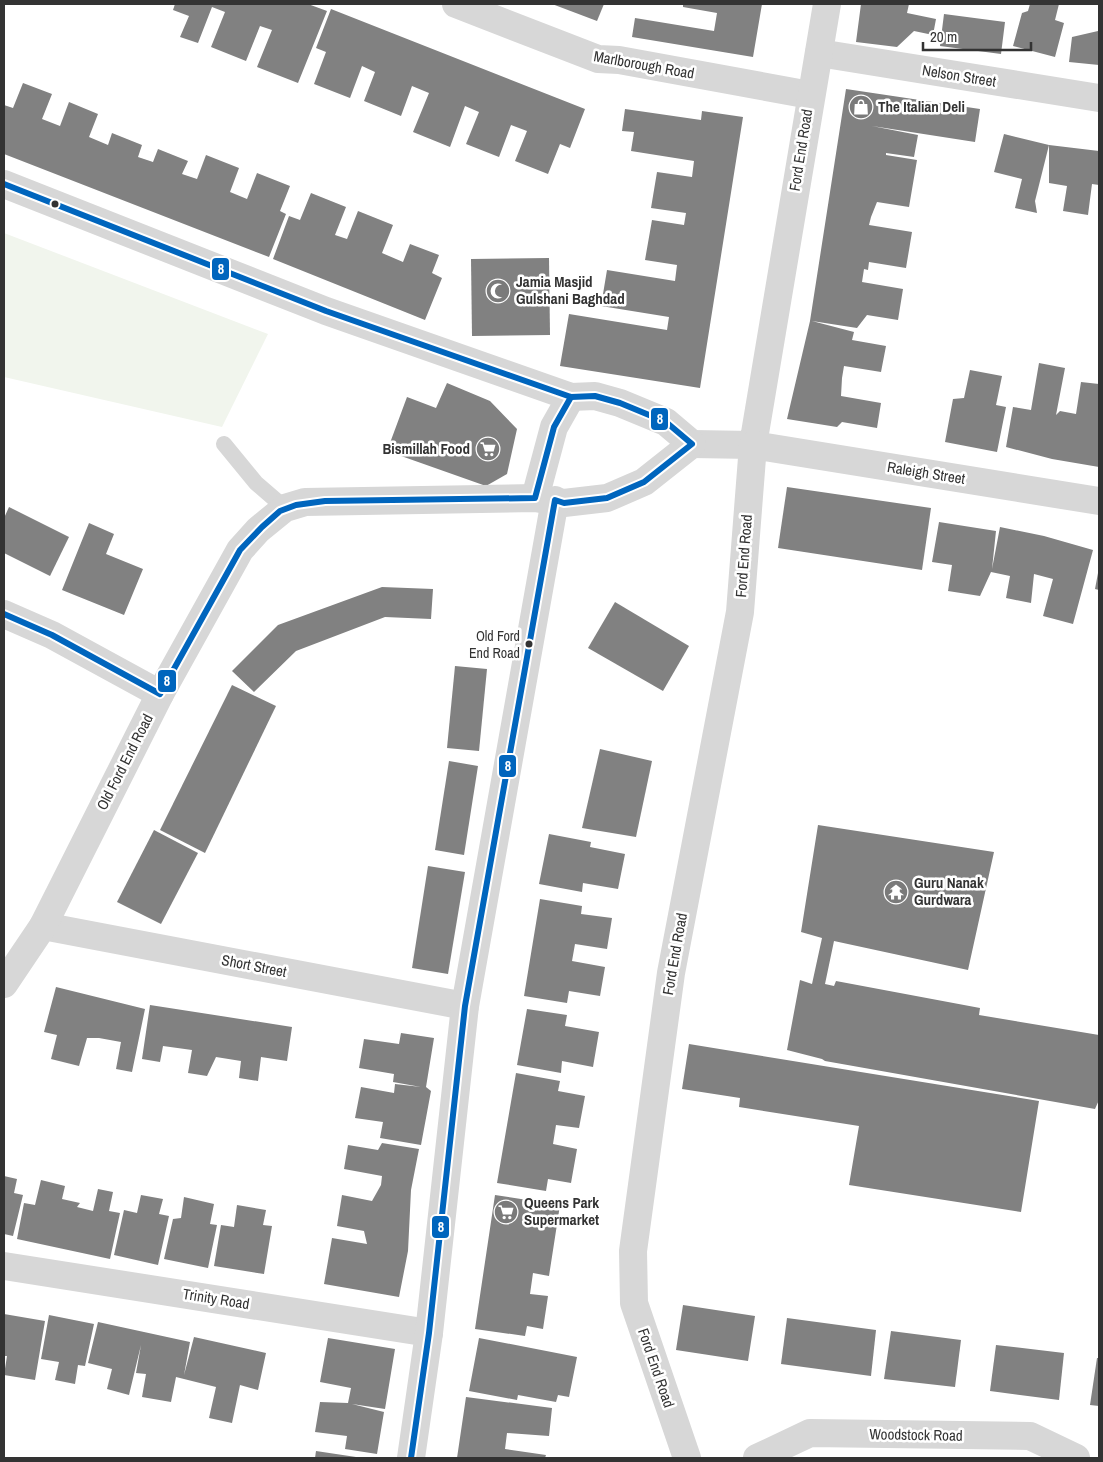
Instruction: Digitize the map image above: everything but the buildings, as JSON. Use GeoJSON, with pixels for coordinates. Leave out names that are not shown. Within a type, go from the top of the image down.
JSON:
{"type":"FeatureCollection","features":[{"type":"Feature","properties":{"kind":"street","name":"Marlborough Road"},"geometry":{"type":"LineString","coordinates":[[456,4],[598,59],[619,60],[810,95]]}},
{"type":"Feature","properties":{"kind":"street","name":"Ford End Road"},"geometry":{"type":"LineString","coordinates":[[686,1458],[634,1303],[633,1251],[671,973],[740,612],[753,445],[826,4]]}},
{"type":"Feature","properties":{"kind":"street","name":"Nelson Street"},"geometry":{"type":"LineString","coordinates":[[819,53],[1099,98]]}},
{"type":"Feature","properties":{"kind":"street"},"geometry":{"type":"LineString","coordinates":[[4,184],[326,311],[571,397],[595,396],[620,403],[666,422],[692,444],[753,445]]}},
{"type":"Feature","properties":{"kind":"street"},"geometry":{"type":"LineString","coordinates":[[411,1458],[429,1333],[465,1006],[545,499],[554,427],[571,397]]}},
{"type":"Feature","properties":{"kind":"street","name":"Old Ford End Road"},"geometry":{"type":"LineString","coordinates":[[4,984],[42,926],[160,694],[240,550],[258,530],[285,508],[305,502],[325,501],[545,499],[564,502],[607,498],[644,482],[692,444]]}},
{"type":"Feature","properties":{"kind":"street","name":"Raleigh Street"},"geometry":{"type":"LineString","coordinates":[[753,445],[1099,500]]}},
{"type":"Feature","properties":{"kind":"street"},"geometry":{"type":"LineString","coordinates":[[4,614],[52,635],[160,694]]}},
{"type":"Feature","properties":{"kind":"street","name":"Short Street"},"geometry":{"type":"LineString","coordinates":[[42,926],[465,1006]]}},
{"type":"Feature","properties":{"kind":"street","name":"Trinity Road"},"geometry":{"type":"LineString","coordinates":[[4,1266],[429,1333]]}},
{"type":"Feature","properties":{"kind":"street","name":"Woodstock Road"},"geometry":{"type":"LineString","coordinates":[[757,1458],[810,1433],[1030,1436],[1076,1458]]}},
{"type":"Feature","properties":{"kind":"lane"},"geometry":{"type":"LineString","coordinates":[[224,444],[256,483],[285,508]]}},
{"type":"Feature","properties":{"kind":"shaded area"},"geometry":{"type":"Polygon","coordinates":[[[4,233],[268,334],[222,427],[4,377],[4,233]]]}},
{"type":"Feature","properties":{"kind":"transit line","name":"8"},"geometry":{"type":"LineString","coordinates":[[4,184],[326,311],[571,397],[595,396],[620,403],[666,422],[692,444],[644,482],[607,498],[564,503],[555,500],[465,1006],[429,1333],[411,1458]]}},
{"type":"Feature","properties":{"kind":"transit line","name":"8"},"geometry":{"type":"LineString","coordinates":[[4,614],[52,635],[160,694],[240,550],[280,511],[296,505],[325,501],[535,498],[554,427],[571,397]]}},
{"type":"Feature","properties":{"kind":"place","name":"The Italian Deli"},"geometry":{"type":"Point","coordinates":[861,107]}},
{"type":"Feature","properties":{"kind":"place","name":"Jamia Masjid Gulshani Baghdad"},"geometry":{"type":"Point","coordinates":[498,291]}},
{"type":"Feature","properties":{"kind":"place","name":"Bismillah Food"},"geometry":{"type":"Point","coordinates":[488,449]}},
{"type":"Feature","properties":{"kind":"place","name":"Old Ford End Road"},"geometry":{"type":"Point","coordinates":[529,644]}},
{"type":"Feature","properties":{"kind":"place","name":"Guru Nanak Gurdwara"},"geometry":{"type":"Point","coordinates":[896,892]}},
{"type":"Feature","properties":{"kind":"place","name":"Queens Park Supermarket"},"geometry":{"type":"Point","coordinates":[506,1212]}}]}
